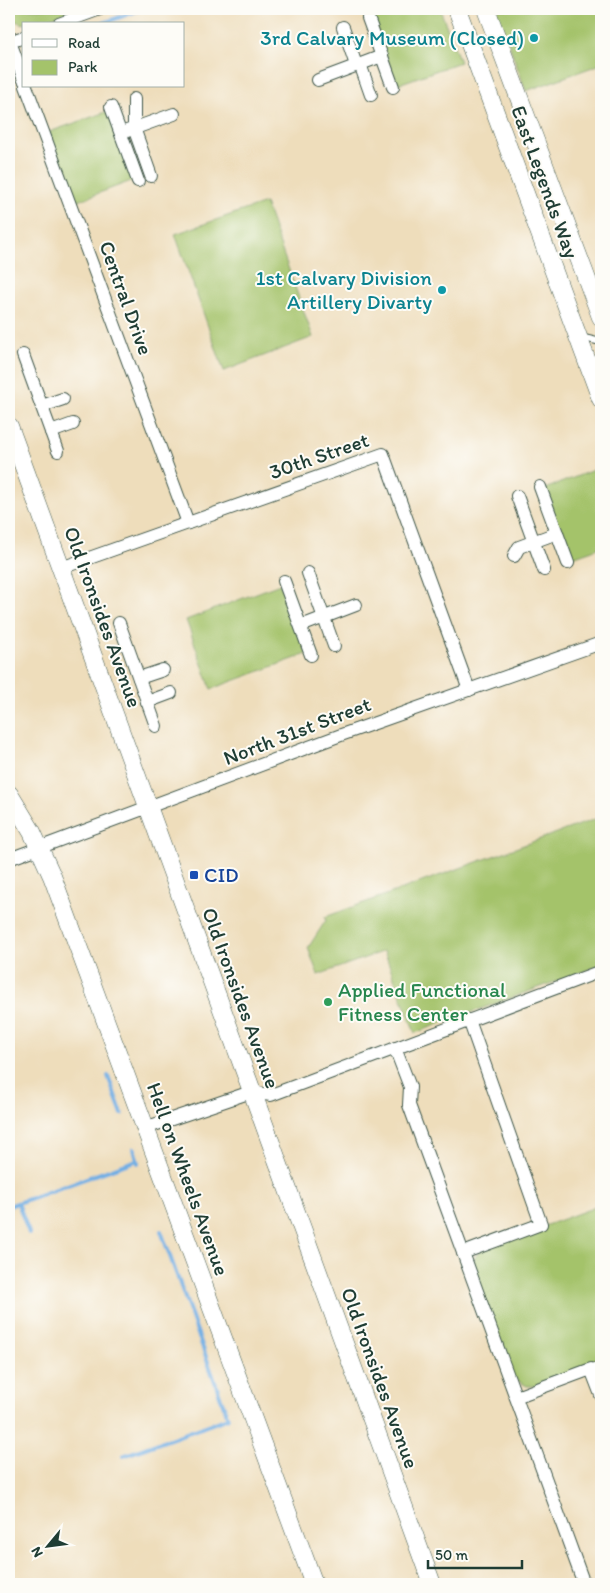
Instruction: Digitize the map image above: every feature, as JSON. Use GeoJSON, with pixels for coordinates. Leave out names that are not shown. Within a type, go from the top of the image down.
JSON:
{"type":"FeatureCollection","features":[{"type":"Feature","properties":{"kind":"street"},"geometry":{"type":"LineString","coordinates":[[64,22],[100,9]]}},
{"type":"Feature","properties":{"kind":"street","name":"East Legends Way"},"geometry":{"type":"LineString","coordinates":[[457,9],[601,399]]}},
{"type":"Feature","properties":{"kind":"street","name":"East Legends Way"},"geometry":{"type":"LineString","coordinates":[[486,9],[601,317]]}},
{"type":"Feature","properties":{"kind":"street"},"geometry":{"type":"LineString","coordinates":[[368,18],[393,87]]}},
{"type":"Feature","properties":{"kind":"street"},"geometry":{"type":"LineString","coordinates":[[343,27],[371,95]]}},
{"type":"Feature","properties":{"kind":"street"},"geometry":{"type":"LineString","coordinates":[[22,38],[9,41],[22,75]]}},
{"type":"Feature","properties":{"kind":"street"},"geometry":{"type":"LineString","coordinates":[[318,80],[382,56]]}},
{"type":"Feature","properties":{"kind":"street","name":"Central Drive"},"geometry":{"type":"LineString","coordinates":[[27,88],[188,523]]}},
{"type":"Feature","properties":{"kind":"street"},"geometry":{"type":"LineString","coordinates":[[134,99],[134,128],[151,176]]}},
{"type":"Feature","properties":{"kind":"street"},"geometry":{"type":"LineString","coordinates":[[111,108],[138,181]]}},
{"type":"Feature","properties":{"kind":"street"},"geometry":{"type":"LineString","coordinates":[[121,133],[174,114]]}},
{"type":"Feature","properties":{"kind":"street"},"geometry":{"type":"LineString","coordinates":[[23,355],[58,451]]}},
{"type":"Feature","properties":{"kind":"street"},"geometry":{"type":"LineString","coordinates":[[42,406],[63,399]]}},
{"type":"Feature","properties":{"kind":"street"},"geometry":{"type":"LineString","coordinates":[[51,432],[73,424]]}},
{"type":"Feature","properties":{"kind":"street","name":"Old Ironsides Avenue"},"geometry":{"type":"LineString","coordinates":[[9,426],[432,1584]]}},
{"type":"Feature","properties":{"kind":"street","name":"30th Street"},"geometry":{"type":"LineString","coordinates":[[60,568],[383,454],[469,690]]}},
{"type":"Feature","properties":{"kind":"street"},"geometry":{"type":"LineString","coordinates":[[540,487],[568,563]]}},
{"type":"Feature","properties":{"kind":"street"},"geometry":{"type":"LineString","coordinates":[[517,496],[544,570]]}},
{"type":"Feature","properties":{"kind":"street"},"geometry":{"type":"LineString","coordinates":[[514,556],[519,547],[557,533]]}},
{"type":"Feature","properties":{"kind":"street"},"geometry":{"type":"LineString","coordinates":[[308,573],[334,646]]}},
{"type":"Feature","properties":{"kind":"street"},"geometry":{"type":"LineString","coordinates":[[284,581],[311,655]]}},
{"type":"Feature","properties":{"kind":"street"},"geometry":{"type":"LineString","coordinates":[[301,626],[356,605]]}},
{"type":"Feature","properties":{"kind":"street"},"geometry":{"type":"LineString","coordinates":[[119,623],[156,726]]}},
{"type":"Feature","properties":{"kind":"street","name":"North 31st Street"},"geometry":{"type":"LineString","coordinates":[[9,860],[341,735],[601,642]]}},
{"type":"Feature","properties":{"kind":"street"},"geometry":{"type":"LineString","coordinates":[[139,678],[163,670]]}},
{"type":"Feature","properties":{"kind":"street"},"geometry":{"type":"LineString","coordinates":[[147,702],[171,693]]}},
{"type":"Feature","properties":{"kind":"street","name":"Hell on Wheels Avenue"},"geometry":{"type":"LineString","coordinates":[[9,794],[39,848],[62,902],[314,1584]]}},
{"type":"Feature","properties":{"kind":"street"},"geometry":{"type":"LineString","coordinates":[[145,1128],[251,1092],[271,1094],[601,971]]}},
{"type":"Feature","properties":{"kind":"street"},"geometry":{"type":"LineString","coordinates":[[463,1253],[541,1224],[469,1020]]}},
{"type":"Feature","properties":{"kind":"street"},"geometry":{"type":"LineString","coordinates":[[395,1048],[410,1087],[409,1105],[584,1584]]}},
{"type":"Feature","properties":{"kind":"street"},"geometry":{"type":"LineString","coordinates":[[516,1397],[592,1369],[601,1395]]}},
{"type":"Feature","properties":{"kind":"lane"},"geometry":{"type":"LineString","coordinates":[[579,337],[601,342]]}},
{"type":"Feature","properties":{"kind":"green space"},"geometry":{"type":"Polygon","coordinates":[[[9,9],[74,9],[37,22],[22,23],[12,18],[9,9]]]}},
{"type":"Feature","properties":{"kind":"green space"},"geometry":{"type":"Polygon","coordinates":[[[398,9],[440,9],[460,62],[396,85],[373,18],[398,9]]]}},
{"type":"Feature","properties":{"kind":"green space"},"geometry":{"type":"Polygon","coordinates":[[[496,9],[601,9],[601,64],[526,91],[496,9]]]}},
{"type":"Feature","properties":{"kind":"green space"},"geometry":{"type":"Polygon","coordinates":[[[109,111],[134,180],[75,202],[49,132],[109,111]]]}},
{"type":"Feature","properties":{"kind":"green space"},"geometry":{"type":"Polygon","coordinates":[[[265,203],[313,337],[224,371],[175,234],[265,203]]]}},
{"type":"Feature","properties":{"kind":"green space"},"geometry":{"type":"Polygon","coordinates":[[[601,467],[601,547],[570,558],[545,489],[601,467]]]}},
{"type":"Feature","properties":{"kind":"green space"},"geometry":{"type":"Polygon","coordinates":[[[280,584],[307,654],[211,689],[186,620],[280,584]]]}},
{"type":"Feature","properties":{"kind":"green space"},"geometry":{"type":"Polygon","coordinates":[[[601,817],[601,965],[415,1033],[384,951],[318,975],[308,948],[326,920],[325,917],[601,817]]]}},
{"type":"Feature","properties":{"kind":"green space"},"geometry":{"type":"Polygon","coordinates":[[[601,1205],[601,1362],[535,1386],[527,1386],[513,1378],[473,1270],[475,1259],[480,1251],[487,1247],[601,1205]]]}},
{"type":"Feature","properties":{"kind":"waterway"},"geometry":{"type":"LineString","coordinates":[[106,22],[142,9]]}},
{"type":"Feature","properties":{"kind":"waterway"},"geometry":{"type":"LineString","coordinates":[[108,1076],[122,1114]]}},
{"type":"Feature","properties":{"kind":"waterway"},"geometry":{"type":"LineString","coordinates":[[134,1148],[138,1163]]}},
{"type":"Feature","properties":{"kind":"waterway"},"geometry":{"type":"LineString","coordinates":[[9,1206],[137,1160]]}},
{"type":"Feature","properties":{"kind":"waterway"},"geometry":{"type":"LineString","coordinates":[[18,1203],[29,1233]]}},
{"type":"Feature","properties":{"kind":"waterway"},"geometry":{"type":"LineString","coordinates":[[123,1456],[228,1418],[161,1231]]}},
{"type":"Feature","properties":{"kind":"place","name":"3rd Calvary Museum (Closed)"},"geometry":{"type":"Point","coordinates":[534,38]}},
{"type":"Feature","properties":{"kind":"place","name":"1st Calvary Division Artillery Divarty"},"geometry":{"type":"Point","coordinates":[442,290]}},
{"type":"Feature","properties":{"kind":"place","name":"CID"},"geometry":{"type":"Point","coordinates":[194,875]}},
{"type":"Feature","properties":{"kind":"place","name":"Applied Functional Fitness Center"},"geometry":{"type":"Point","coordinates":[328,1002]}}]}
